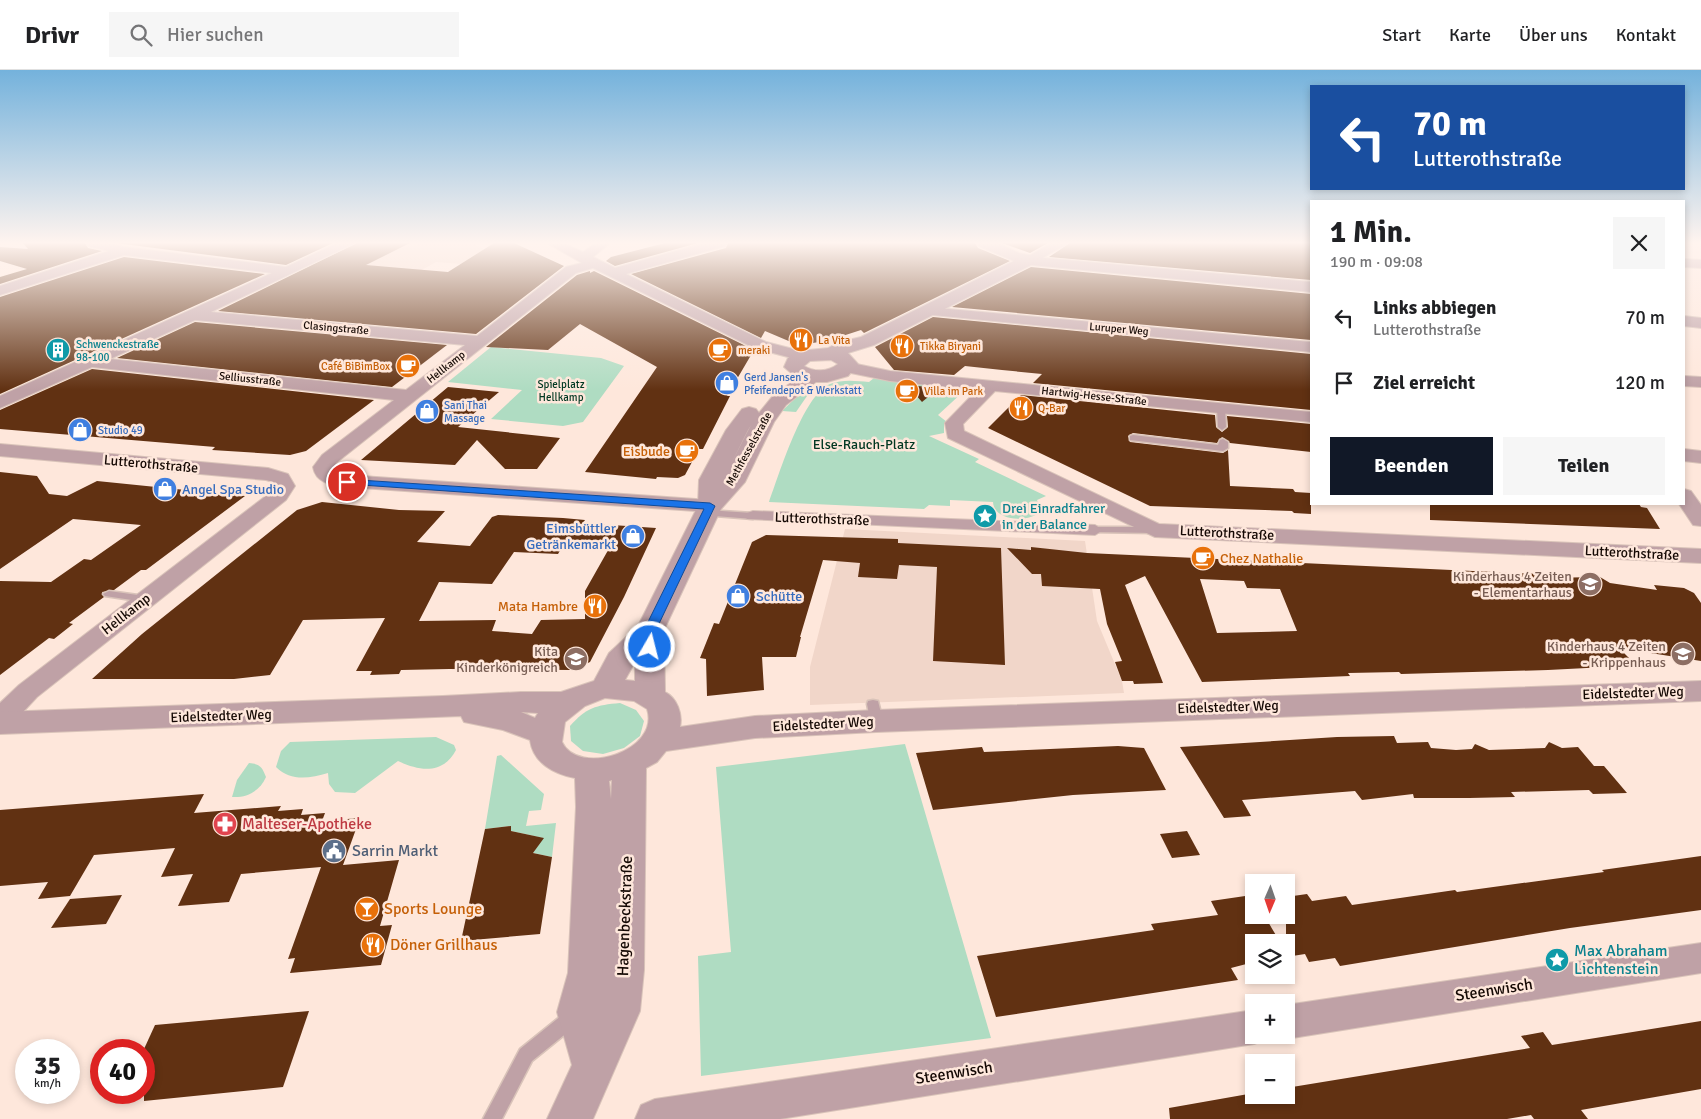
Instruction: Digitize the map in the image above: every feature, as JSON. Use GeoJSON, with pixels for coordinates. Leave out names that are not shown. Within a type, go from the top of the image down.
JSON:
{"type":"FeatureCollection","features":[{"type":"Feature","properties":{"kind":"street"},"geometry":{"type":"LineString","coordinates":[[0,403],[243,292]]}},
{"type":"Feature","properties":{"kind":"street","name":"Hellkamp"},"geometry":{"type":"LineString","coordinates":[[543,292],[408,396],[325,464],[324,473],[337,481],[708,510]]}},
{"type":"Feature","properties":{"kind":"street"},"geometry":{"type":"LineString","coordinates":[[652,292],[760,345],[774,355],[803,366],[841,360],[859,350],[867,341],[966,292]]}},
{"type":"Feature","properties":{"kind":"street","name":"Luruper Weg"},"geometry":{"type":"LineString","coordinates":[[927,312],[1310,347]]}},
{"type":"Feature","properties":{"kind":"street","name":"Clasingstraße"},"geometry":{"type":"LineString","coordinates":[[194,315],[479,341]]}},
{"type":"Feature","properties":{"kind":"street"},"geometry":{"type":"LineString","coordinates":[[1685,321],[1701,323]]}},
{"type":"Feature","properties":{"kind":"street","name":"Hartwig-Hesse-Straße"},"geometry":{"type":"LineString","coordinates":[[841,360],[890,376],[1310,417]]}},
{"type":"Feature","properties":{"kind":"street","name":"Selliusstraße"},"geometry":{"type":"LineString","coordinates":[[90,362],[408,396]]}},
{"type":"Feature","properties":{"kind":"street","name":"Methfesselstraße"},"geometry":{"type":"LineString","coordinates":[[605,688],[620,660],[650,630],[708,510],[733,482],[770,411],[803,366]]}},
{"type":"Feature","properties":{"kind":"street"},"geometry":{"type":"LineString","coordinates":[[1685,381],[1701,382]]}},
{"type":"Feature","properties":{"kind":"street"},"geometry":{"type":"LineString","coordinates":[[991,386],[954,423],[954,434],[1155,530]]}},
{"type":"Feature","properties":{"kind":"street","name":"Lutterothstraße"},"geometry":{"type":"LineString","coordinates":[[0,450],[268,474],[284,481],[285,486],[279,496]]}},
{"type":"Feature","properties":{"kind":"street"},"geometry":{"type":"LineString","coordinates":[[1685,455],[1701,457]]}},
{"type":"Feature","properties":{"kind":"street","name":"Hellkamp"},"geometry":{"type":"LineString","coordinates":[[0,719],[28,691],[279,496]]}},
{"type":"Feature","properties":{"kind":"street"},"geometry":{"type":"LineString","coordinates":[[1685,496],[1701,520]]}},
{"type":"Feature","properties":{"kind":"street","name":"Lutterothstraße"},"geometry":{"type":"LineString","coordinates":[[753,516],[1095,530]]}},
{"type":"Feature","properties":{"kind":"street","name":"Lutterothstraße"},"geometry":{"type":"LineString","coordinates":[[1155,530],[1701,556]]}},
{"type":"Feature","properties":{"kind":"street","name":"Methfesselstraße"},"geometry":{"type":"LineString","coordinates":[[639,738],[650,630]]}},
{"type":"Feature","properties":{"kind":"street"},"geometry":{"type":"LineString","coordinates":[[593,1063],[578,1012],[589,973],[594,807],[639,738],[637,690],[605,688],[591,691],[566,703],[555,713],[548,724],[545,734],[546,745],[552,754],[562,762],[575,768],[639,738]]}},
{"type":"Feature","properties":{"kind":"street","name":"Eidelstedter Weg"},"geometry":{"type":"LineString","coordinates":[[639,738],[755,728],[875,712],[1701,691]]}},
{"type":"Feature","properties":{"kind":"street","name":"Eidelstedter Weg"},"geometry":{"type":"LineString","coordinates":[[0,723],[443,707],[522,702],[566,703]]}},
{"type":"Feature","properties":{"kind":"street","name":"Eidelstedter Weg"},"geometry":{"type":"LineString","coordinates":[[443,707],[509,720],[545,734]]}},
{"type":"Feature","properties":{"kind":"street","name":"Hagenbeckstraße"},"geometry":{"type":"LineString","coordinates":[[570,1119],[593,1063],[619,1011],[624,970],[639,738]]}},
{"type":"Feature","properties":{"kind":"street","name":"Steenwisch"},"geometry":{"type":"LineString","coordinates":[[1295,1021],[1701,958]]}},
{"type":"Feature","properties":{"kind":"street","name":"Steenwisch"},"geometry":{"type":"LineString","coordinates":[[655,1119],[1245,1028]]}},
{"type":"Feature","properties":{"kind":"lane"},"geometry":{"type":"LineString","coordinates":[[1221,408],[1222,426]]}},
{"type":"Feature","properties":{"kind":"lane"},"geometry":{"type":"LineString","coordinates":[[1133,438],[1224,448],[1223,442]]}},
{"type":"Feature","properties":{"kind":"lane"},"geometry":{"type":"LineString","coordinates":[[708,510],[753,516]]}},
{"type":"Feature","properties":{"kind":"lane","name":"Lutterothstraße"},"geometry":{"type":"LineString","coordinates":[[1095,530],[1155,530]]}},
{"type":"Feature","properties":{"kind":"lane"},"geometry":{"type":"LineString","coordinates":[[109,594],[145,599]]}},
{"type":"Feature","properties":{"kind":"lane"},"geometry":{"type":"LineString","coordinates":[[492,1119],[526,1055],[578,1012]]}},
{"type":"Feature","properties":{"kind":"shaded area"},"geometry":{"type":"Polygon","coordinates":[[[362,292],[382,292],[364,302],[362,292]]]}},
{"type":"Feature","properties":{"kind":"shaded area"},"geometry":{"type":"Polygon","coordinates":[[[845,529],[1085,541],[1097,621],[1122,681],[1124,693],[810,705],[810,667],[845,529]]]}},
{"type":"Feature","properties":{"kind":"green space","name":"Spielplatz Hellkamp"},"geometry":{"type":"Polygon","coordinates":[[[491,347],[601,358],[624,366],[583,422],[563,426],[491,419],[522,390],[448,382],[491,347]]]}},
{"type":"Feature","properties":{"kind":"green space","name":"Else-Rauch-Platz"},"geometry":{"type":"Polygon","coordinates":[[[874,378],[956,387],[964,391],[938,415],[947,422],[944,424],[944,433],[929,436],[979,459],[975,462],[1046,496],[1037,500],[1041,511],[1036,515],[1021,519],[999,514],[993,502],[950,500],[950,506],[929,505],[924,509],[769,502],[801,419],[810,403],[820,391],[835,382],[869,382],[874,378]]]}},
{"type":"Feature","properties":{"kind":"green space"},"geometry":{"type":"Polygon","coordinates":[[[804,390],[807,396],[796,412],[782,411],[804,390]]]}},
{"type":"Feature","properties":{"kind":"green space"},"geometry":{"type":"Polygon","coordinates":[[[620,703],[636,710],[644,721],[640,736],[624,748],[603,754],[583,751],[571,741],[570,726],[581,715],[598,706],[620,703]]]}},
{"type":"Feature","properties":{"kind":"green space"},"geometry":{"type":"Polygon","coordinates":[[[436,737],[454,745],[456,750],[444,764],[430,769],[422,769],[398,761],[355,793],[335,792],[329,784],[328,773],[301,778],[288,775],[276,767],[281,751],[290,742],[436,737]]]}},
{"type":"Feature","properties":{"kind":"green space"},"geometry":{"type":"Polygon","coordinates":[[[905,744],[991,1038],[701,1076],[698,956],[731,952],[716,767],[905,744]]]}},
{"type":"Feature","properties":{"kind":"green space"},"geometry":{"type":"Polygon","coordinates":[[[501,755],[544,794],[541,810],[529,811],[526,826],[556,823],[552,857],[533,853],[543,838],[511,831],[511,826],[485,829],[497,756],[501,755]]]}},
{"type":"Feature","properties":{"kind":"green space"},"geometry":{"type":"Polygon","coordinates":[[[249,763],[260,767],[266,777],[257,790],[252,793],[232,797],[237,780],[249,763]]]}},
{"type":"Feature","properties":{"kind":"building"},"geometry":{"type":"Polygon","coordinates":[[[16,292],[225,292],[0,394],[0,297],[16,292]]]}},
{"type":"Feature","properties":{"kind":"building"},"geometry":{"type":"Polygon","coordinates":[[[257,292],[530,292],[476,334],[218,311],[257,292]]]}},
{"type":"Feature","properties":{"kind":"building"},"geometry":{"type":"Polygon","coordinates":[[[556,292],[636,292],[754,350],[727,396],[730,396],[703,449],[699,449],[685,475],[678,478],[657,477],[656,479],[585,472],[657,367],[580,324],[548,350],[486,347],[556,292]]]}},
{"type":"Feature","properties":{"kind":"building"},"geometry":{"type":"Polygon","coordinates":[[[667,292],[947,292],[864,333],[861,330],[827,341],[805,344],[791,342],[765,331],[761,338],[667,292]]]}},
{"type":"Feature","properties":{"kind":"building"},"geometry":{"type":"Polygon","coordinates":[[[982,292],[1290,292],[1310,294],[1310,340],[952,307],[982,292]]]}},
{"type":"Feature","properties":{"kind":"building"},"geometry":{"type":"Polygon","coordinates":[[[933,317],[1310,354],[1310,410],[1033,383],[1042,374],[965,366],[954,375],[894,370],[875,347],[933,317]]]}},
{"type":"Feature","properties":{"kind":"building"},"geometry":{"type":"Polygon","coordinates":[[[195,322],[447,345],[392,387],[117,358],[195,322]]]}},
{"type":"Feature","properties":{"kind":"building"},"geometry":{"type":"Polygon","coordinates":[[[92,369],[374,400],[306,451],[290,455],[212,450],[215,447],[0,429],[0,410],[92,369]]]}},
{"type":"Feature","properties":{"kind":"building"},"geometry":{"type":"Polygon","coordinates":[[[907,385],[939,388],[922,402],[907,385]]]}},
{"type":"Feature","properties":{"kind":"building"},"geometry":{"type":"Polygon","coordinates":[[[448,387],[499,392],[458,427],[560,438],[537,469],[505,469],[477,440],[455,465],[361,460],[448,387]]]}},
{"type":"Feature","properties":{"kind":"building"},"geometry":{"type":"Polygon","coordinates":[[[1021,395],[1215,415],[1216,427],[1222,432],[1228,427],[1227,416],[1310,424],[1310,452],[1230,443],[1222,437],[1217,443],[1133,433],[1128,436],[1130,442],[1223,453],[1228,450],[1230,486],[1293,489],[1295,492],[1310,493],[1311,514],[1294,513],[1292,511],[1150,506],[988,428],[1021,395]]]}},
{"type":"Feature","properties":{"kind":"building"},"geometry":{"type":"Polygon","coordinates":[[[0,472],[37,476],[49,494],[67,496],[97,481],[245,496],[146,570],[141,570],[114,590],[102,592],[104,597],[69,623],[73,624],[54,639],[49,638],[0,675],[0,581],[51,582],[84,559],[91,560],[141,525],[73,519],[0,569],[0,472]]]}},
{"type":"Feature","properties":{"kind":"building"},"geometry":{"type":"Polygon","coordinates":[[[322,502],[399,510],[445,511],[417,542],[470,546],[492,517],[498,515],[563,518],[585,520],[583,523],[656,528],[624,597],[590,662],[572,670],[401,670],[399,674],[370,675],[372,671],[356,671],[385,618],[303,620],[270,675],[234,679],[92,679],[142,634],[297,510],[322,502]],[[565,542],[558,554],[514,552],[492,584],[439,582],[419,621],[496,620],[492,631],[532,634],[541,620],[585,619],[585,591],[611,545],[565,542]]]}},
{"type":"Feature","properties":{"kind":"building"},"geometry":{"type":"Polygon","coordinates":[[[1430,505],[1640,505],[1647,508],[1660,529],[1430,520],[1430,505]]]}},
{"type":"Feature","properties":{"kind":"building"},"geometry":{"type":"Polygon","coordinates":[[[766,535],[898,539],[898,543],[1001,548],[1005,665],[933,661],[937,567],[899,565],[897,579],[858,577],[860,563],[823,560],[800,637],[796,657],[762,657],[764,690],[707,696],[706,659],[700,658],[714,623],[719,624],[752,542],[766,535]]]}},
{"type":"Feature","properties":{"kind":"building"},"geometry":{"type":"Polygon","coordinates":[[[1031,547],[1087,553],[1539,574],[1542,578],[1600,577],[1610,583],[1657,590],[1654,585],[1684,588],[1694,593],[1701,603],[1701,661],[1619,648],[1633,662],[1602,663],[1606,667],[1548,670],[1401,674],[1399,672],[1348,673],[1350,676],[1202,682],[1145,576],[1125,585],[1163,683],[1134,684],[1133,681],[1122,681],[1115,662],[1122,661],[1107,624],[1100,589],[1042,586],[1041,574],[1032,574],[1007,548],[1031,550],[1031,547]],[[1200,579],[1217,633],[1297,631],[1280,589],[1247,588],[1244,581],[1200,579]]]}},
{"type":"Feature","properties":{"kind":"building"},"geometry":{"type":"Polygon","coordinates":[[[1394,736],[1397,743],[1428,742],[1431,748],[1456,750],[1472,749],[1475,744],[1489,750],[1545,748],[1549,742],[1562,748],[1578,747],[1594,766],[1604,766],[1627,793],[1593,794],[1589,790],[1511,792],[1515,797],[1469,798],[1414,798],[1413,794],[1362,800],[1355,791],[1242,800],[1251,816],[1224,818],[1180,747],[1337,737],[1394,736]]]}},
{"type":"Feature","properties":{"kind":"building"},"geometry":{"type":"Polygon","coordinates":[[[1118,746],[1144,748],[1166,790],[1073,795],[933,810],[916,753],[982,747],[984,752],[1118,746]]]}},
{"type":"Feature","properties":{"kind":"building"},"geometry":{"type":"Polygon","coordinates":[[[204,794],[194,813],[281,806],[278,811],[303,809],[301,815],[325,813],[322,821],[360,818],[343,865],[399,860],[380,926],[392,925],[381,965],[290,973],[295,958],[288,959],[321,867],[241,874],[229,902],[178,906],[193,874],[161,877],[175,848],[94,855],[70,896],[38,899],[48,882],[0,886],[0,810],[204,794]]]}},
{"type":"Feature","properties":{"kind":"building"},"geometry":{"type":"Polygon","coordinates":[[[511,826],[511,831],[544,838],[533,853],[552,857],[540,934],[461,941],[485,829],[511,826]]]}},
{"type":"Feature","properties":{"kind":"building"},"geometry":{"type":"Polygon","coordinates":[[[1187,831],[1200,855],[1172,858],[1160,834],[1187,831]]]}},
{"type":"Feature","properties":{"kind":"building"},"geometry":{"type":"Polygon","coordinates":[[[1701,856],[1701,910],[1570,928],[1340,966],[1335,958],[1309,962],[1305,954],[1295,956],[1295,934],[1286,934],[1286,924],[1295,924],[1295,896],[1307,894],[1312,901],[1346,896],[1352,905],[1604,872],[1602,870],[1701,856]]]}},
{"type":"Feature","properties":{"kind":"building"},"geometry":{"type":"Polygon","coordinates":[[[122,895],[106,924],[51,928],[70,899],[122,895]]]}},
{"type":"Feature","properties":{"kind":"building"},"geometry":{"type":"Polygon","coordinates":[[[1245,896],[1245,924],[1269,924],[1275,934],[1245,934],[1245,964],[1231,968],[1238,980],[996,1017],[977,956],[1154,930],[1151,924],[1218,915],[1211,901],[1245,896]]]}},
{"type":"Feature","properties":{"kind":"building"},"geometry":{"type":"Polygon","coordinates":[[[309,1011],[283,1087],[155,1100],[155,1039],[149,1039],[155,1025],[309,1011]]]}},
{"type":"Feature","properties":{"kind":"building"},"geometry":{"type":"Polygon","coordinates":[[[1701,1021],[1701,1089],[1581,1110],[1588,1119],[1534,1119],[1531,1115],[1507,1119],[1170,1119],[1169,1108],[1245,1095],[1245,1104],[1295,1104],[1295,1087],[1530,1048],[1521,1036],[1543,1032],[1552,1045],[1701,1021]]]}},
{"type":"Feature","properties":{"kind":"place","name":"La Vita"},"geometry":{"type":"Point","coordinates":[801,340]}},
{"type":"Feature","properties":{"kind":"place","name":"Tikka Biryani"},"geometry":{"type":"Point","coordinates":[902,346]}},
{"type":"Feature","properties":{"kind":"place","name":"Schwenckestraße 98-100"},"geometry":{"type":"Point","coordinates":[58,350]}},
{"type":"Feature","properties":{"kind":"place","name":"meraki"},"geometry":{"type":"Point","coordinates":[720,350]}},
{"type":"Feature","properties":{"kind":"place","name":"Café BiBimBox"},"geometry":{"type":"Point","coordinates":[408,366]}},
{"type":"Feature","properties":{"kind":"place","name":"Gerd Jansen's Pfeifendepot & Werkstatt"},"geometry":{"type":"Point","coordinates":[727,383]}},
{"type":"Feature","properties":{"kind":"place","name":"Villa im Park"},"geometry":{"type":"Point","coordinates":[907,391]}},
{"type":"Feature","properties":{"kind":"place","name":"Q-Bar"},"geometry":{"type":"Point","coordinates":[1021,408]}},
{"type":"Feature","properties":{"kind":"place","name":"Sani Thai Massage"},"geometry":{"type":"Point","coordinates":[427,411]}},
{"type":"Feature","properties":{"kind":"place","name":"Studio 49"},"geometry":{"type":"Point","coordinates":[80,430]}},
{"type":"Feature","properties":{"kind":"place","name":"Eisbude"},"geometry":{"type":"Point","coordinates":[687,451]}},
{"type":"Feature","properties":{"kind":"place","name":"Angel Spa Studio"},"geometry":{"type":"Point","coordinates":[165,489]}},
{"type":"Feature","properties":{"kind":"place","name":"Drei Einradfahrer in der Balance"},"geometry":{"type":"Point","coordinates":[985,516]}},
{"type":"Feature","properties":{"kind":"place","name":"Eimsbüttler Getränkemarkt"},"geometry":{"type":"Point","coordinates":[633,536]}},
{"type":"Feature","properties":{"kind":"place","name":"Chez Nathalie"},"geometry":{"type":"Point","coordinates":[1203,558]}},
{"type":"Feature","properties":{"kind":"place","name":"Kinderhaus 4 Zeiten - Elementarhaus"},"geometry":{"type":"Point","coordinates":[1590,584]}},
{"type":"Feature","properties":{"kind":"place","name":"Schütte"},"geometry":{"type":"Point","coordinates":[738,596]}},
{"type":"Feature","properties":{"kind":"place","name":"Mata Hambre"},"geometry":{"type":"Point","coordinates":[595,606]}},
{"type":"Feature","properties":{"kind":"place","name":"Kinderhaus 4 Zeiten - Krippenhaus"},"geometry":{"type":"Point","coordinates":[1683,654]}},
{"type":"Feature","properties":{"kind":"place","name":"Kita Kinderkönigreich"},"geometry":{"type":"Point","coordinates":[576,659]}},
{"type":"Feature","properties":{"kind":"place","name":"Malteser-Apotheke"},"geometry":{"type":"Point","coordinates":[225,824]}},
{"type":"Feature","properties":{"kind":"place","name":"Sarrin Markt"},"geometry":{"type":"Point","coordinates":[334,851]}},
{"type":"Feature","properties":{"kind":"place","name":"Sports Lounge"},"geometry":{"type":"Point","coordinates":[367,909]}},
{"type":"Feature","properties":{"kind":"place","name":"Döner Grillhaus"},"geometry":{"type":"Point","coordinates":[373,945]}},
{"type":"Feature","properties":{"kind":"place","name":"Max Abraham Lichtenstein"},"geometry":{"type":"Point","coordinates":[1557,960]}},
{"type":"Feature","properties":{"kind":"route"},"geometry":{"type":"LineString","coordinates":[[347,482],[710,506],[650,630],[650,647]]}}]}
